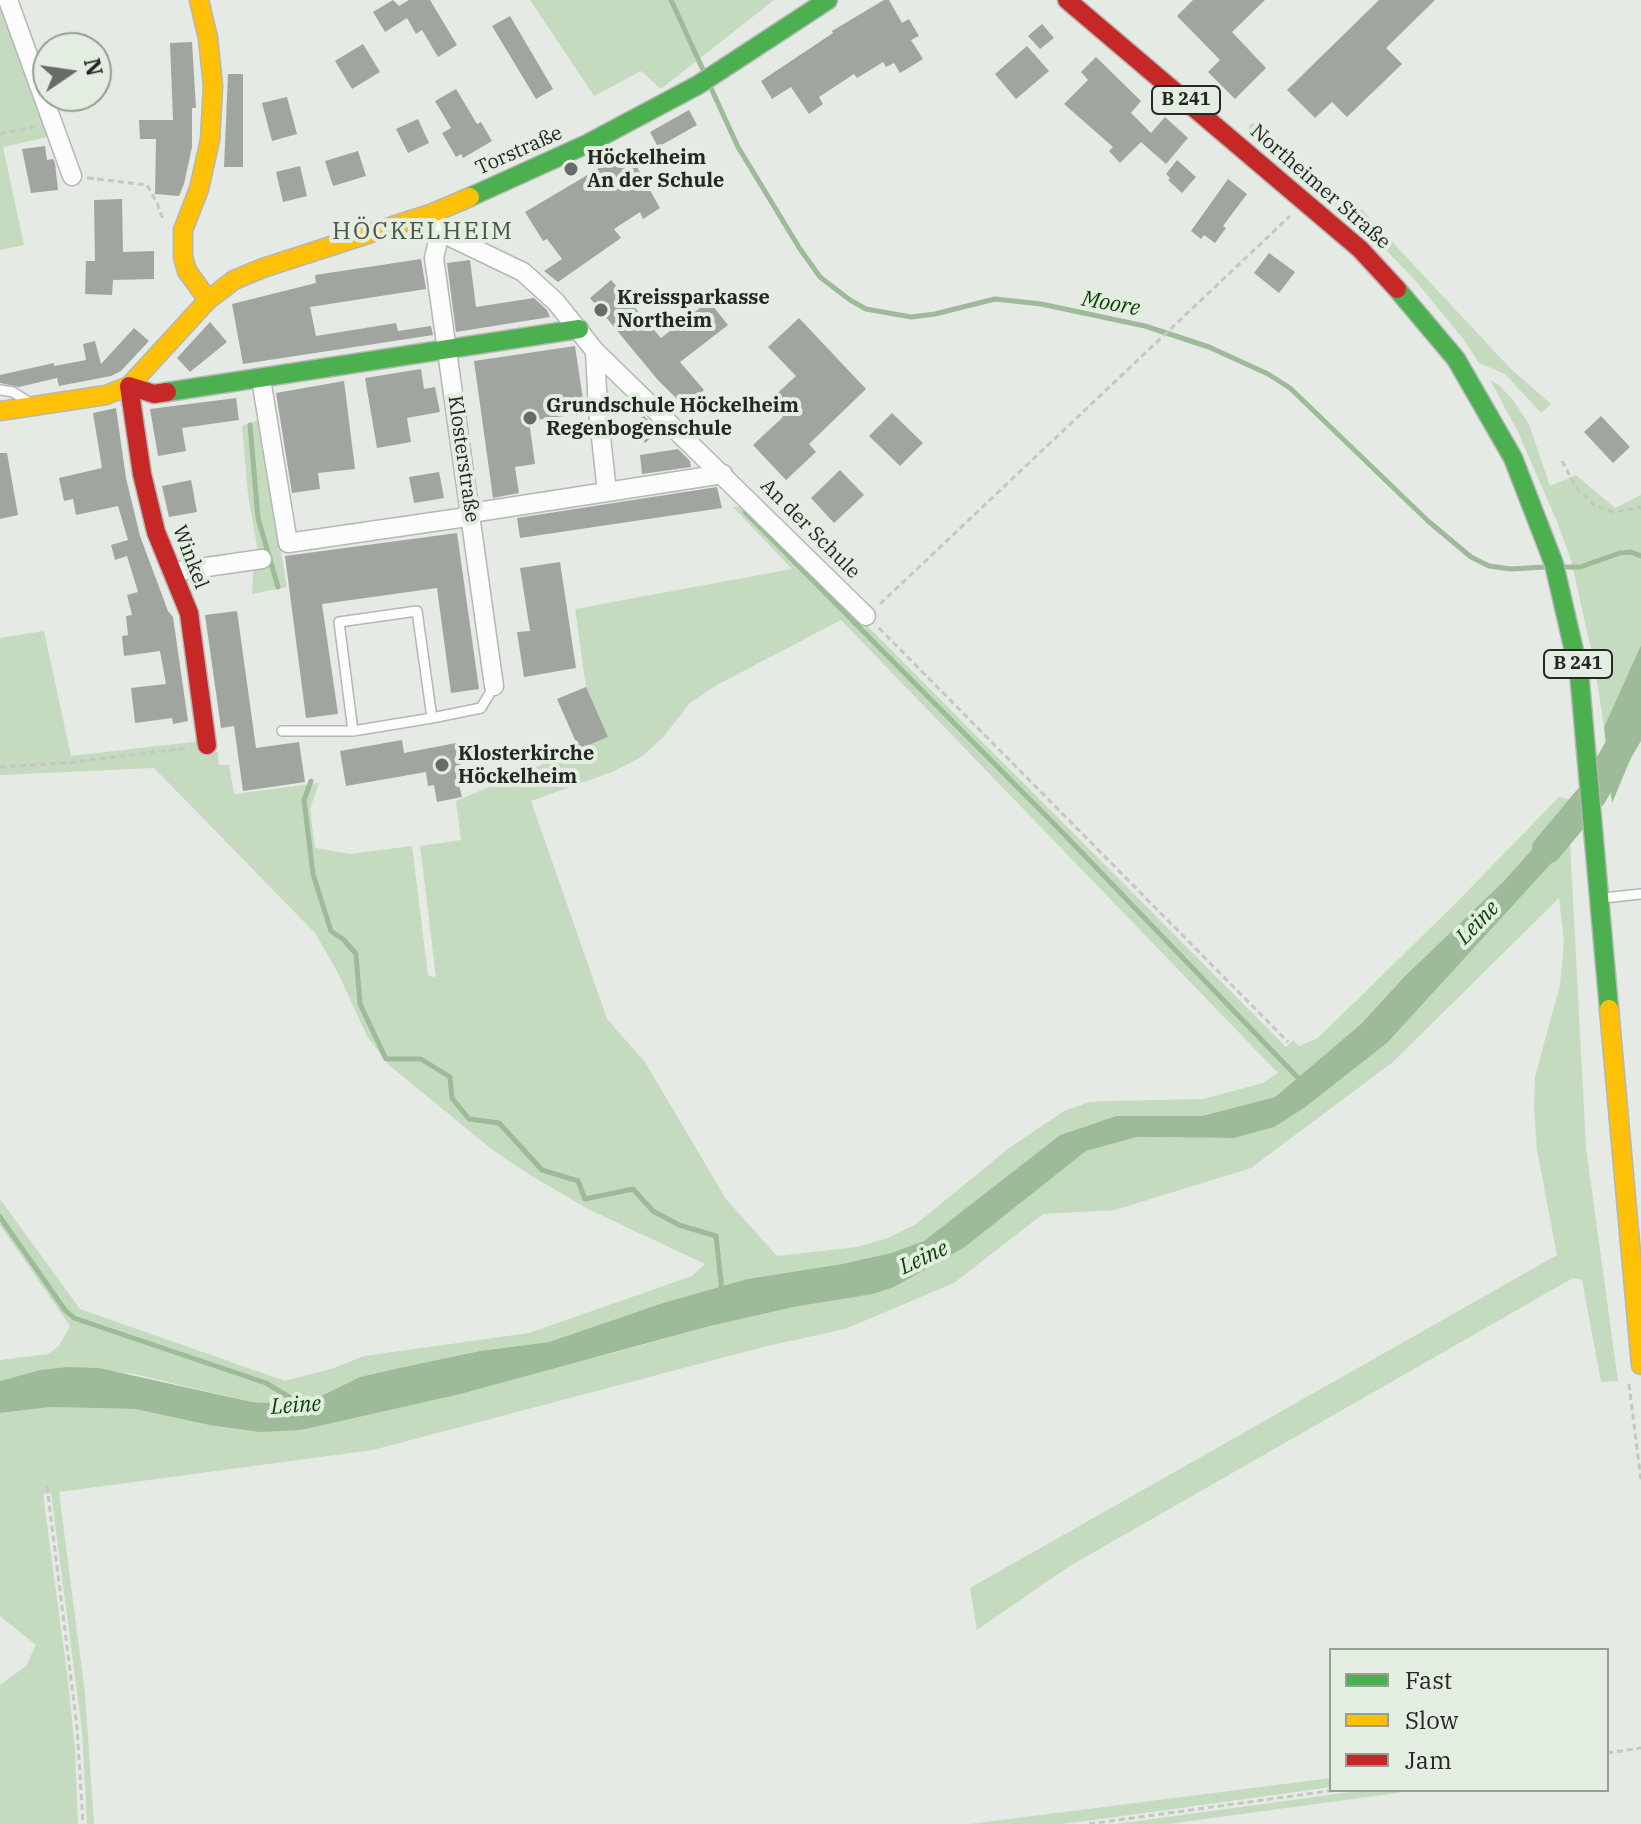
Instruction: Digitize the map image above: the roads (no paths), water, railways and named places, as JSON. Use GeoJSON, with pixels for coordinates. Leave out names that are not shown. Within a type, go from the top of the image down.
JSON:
{"type":"FeatureCollection","features":[{"type":"Feature","properties":{"kind":"street"},"geometry":{"type":"LineString","coordinates":[[8,0],[72,176]]}},
{"type":"Feature","properties":{"kind":"street"},"geometry":{"type":"LineString","coordinates":[[199,0],[208,38],[213,86],[210,140],[199,189],[183,230],[182,245],[187,271],[208,300]]}},
{"type":"Feature","properties":{"kind":"street","name":"Torstraße"},"geometry":{"type":"LineString","coordinates":[[129,386],[208,300],[234,280],[433,213],[587,144],[698,85],[828,0]]}},
{"type":"Feature","properties":{"kind":"street","name":"Northeimer Straße"},"geometry":{"type":"LineString","coordinates":[[1067,0],[1360,249],[1415,308],[1456,359],[1513,458],[1541,527],[1563,594],[1579,672],[1599,899]]}},
{"type":"Feature","properties":{"kind":"street"},"geometry":{"type":"LineString","coordinates":[[433,213],[440,232]]}},
{"type":"Feature","properties":{"kind":"street","name":"An der Schule"},"geometry":{"type":"LineString","coordinates":[[440,232],[523,272],[556,302],[595,351],[866,616]]}},
{"type":"Feature","properties":{"kind":"street","name":"Klosterstraße"},"geometry":{"type":"LineString","coordinates":[[440,232],[434,258],[494,686]]}},
{"type":"Feature","properties":{"kind":"street"},"geometry":{"type":"LineString","coordinates":[[0,411],[106,395],[129,386],[154,394],[579,329]]}},
{"type":"Feature","properties":{"kind":"street"},"geometry":{"type":"LineString","coordinates":[[595,351],[607,492]]}},
{"type":"Feature","properties":{"kind":"street"},"geometry":{"type":"LineString","coordinates":[[261,379],[288,543],[723,474]]}},
{"type":"Feature","properties":{"kind":"street","name":"Winkel"},"geometry":{"type":"LineString","coordinates":[[129,386],[142,474],[156,532],[189,613],[207,745]]}},
{"type":"Feature","properties":{"kind":"street"},"geometry":{"type":"LineString","coordinates":[[172,572],[262,559]]}},
{"type":"Feature","properties":{"kind":"street","name":"B 241"},"geometry":{"type":"LineString","coordinates":[[1599,899],[1641,1365]]}},
{"type":"Feature","properties":{"kind":"lane"},"geometry":{"type":"LineString","coordinates":[[0,390],[13,392],[37,407]]}},
{"type":"Feature","properties":{"kind":"lane"},"geometry":{"type":"LineString","coordinates":[[353,731],[339,622],[417,611],[432,718]]}},
{"type":"Feature","properties":{"kind":"lane"},"geometry":{"type":"LineString","coordinates":[[282,731],[353,731],[481,708],[494,686]]}},
{"type":"Feature","properties":{"kind":"lane"},"geometry":{"type":"LineString","coordinates":[[1599,899],[1641,894]]}},
{"type":"Feature","properties":{"kind":"water"},"geometry":{"type":"Polygon","coordinates":[[[1641,645],[1641,734],[1612,803],[1604,727],[1641,645]]]}},
{"type":"Feature","properties":{"kind":"water"},"geometry":{"type":"Polygon","coordinates":[[[1570,799],[1575,834],[1570,843],[1388,1042],[1304,1108],[1274,1127],[1234,1138],[1137,1137],[1086,1151],[965,1247],[894,1287],[873,1294],[794,1307],[710,1326],[460,1394],[301,1430],[260,1432],[135,1409],[51,1407],[0,1413],[0,1381],[40,1370],[67,1367],[99,1368],[252,1402],[282,1404],[321,1396],[360,1377],[480,1351],[549,1342],[663,1303],[747,1279],[842,1264],[891,1253],[924,1241],[1060,1135],[1116,1116],[1202,1116],[1275,1097],[1361,1024],[1405,976],[1504,881],[1543,837],[1570,799]]]}},
{"type":"Feature","properties":{"kind":"waterway","name":"Moore"},"geometry":{"type":"LineString","coordinates":[[671,0],[704,72]]}},
{"type":"Feature","properties":{"kind":"waterway","name":"Moore"},"geometry":{"type":"LineString","coordinates":[[711,88],[738,147],[800,249],[820,277],[850,300],[866,309],[911,317],[995,299],[1041,304],[1145,326],[1209,347],[1268,374],[1290,388],[1428,521],[1471,557],[1489,566],[1511,569],[1545,567]]}},
{"type":"Feature","properties":{"kind":"waterway"},"geometry":{"type":"LineString","coordinates":[[250,425],[258,518],[278,587]]}},
{"type":"Feature","properties":{"kind":"waterway"},"geometry":{"type":"LineString","coordinates":[[745,512],[1061,831],[1303,1083]]}},
{"type":"Feature","properties":{"kind":"waterway","name":"Moore"},"geometry":{"type":"LineString","coordinates":[[1563,567],[1580,567],[1620,553],[1631,552],[1641,556]]}},
{"type":"Feature","properties":{"kind":"waterway","name":"Leine"},"geometry":{"type":"LineString","coordinates":[[1547,849],[1592,795],[1641,705]]}},
{"type":"Feature","properties":{"kind":"waterway"},"geometry":{"type":"LineString","coordinates":[[311,781],[304,800],[313,874],[331,931],[356,954],[360,1004],[386,1059],[421,1059],[450,1077],[452,1098],[469,1119],[499,1123],[542,1170],[578,1181],[585,1199],[633,1189],[653,1211],[679,1225],[716,1236],[722,1291]]}},
{"type":"Feature","properties":{"kind":"waterway"},"geometry":{"type":"LineString","coordinates":[[0,1217],[65,1310],[74,1318],[266,1383],[302,1405]]}},
{"type":"Feature","properties":{"kind":"place","name":"Höckelheim An der Schule"},"geometry":{"type":"Point","coordinates":[571,169]}},
{"type":"Feature","properties":{"kind":"place","name":"Kreissparkasse Northeim"},"geometry":{"type":"Point","coordinates":[601,310]}},
{"type":"Feature","properties":{"kind":"place","name":"Grundschule Höckelheim Regenbogenschule"},"geometry":{"type":"Point","coordinates":[530,418]}},
{"type":"Feature","properties":{"kind":"place","name":"Klosterkirche Höckelheim"},"geometry":{"type":"Point","coordinates":[442,765]}},
{"type":"Feature","properties":{"kind":"district","name":"HÖCKELHEIM"},"geometry":{"type":"Point","coordinates":[423,232]}}]}
